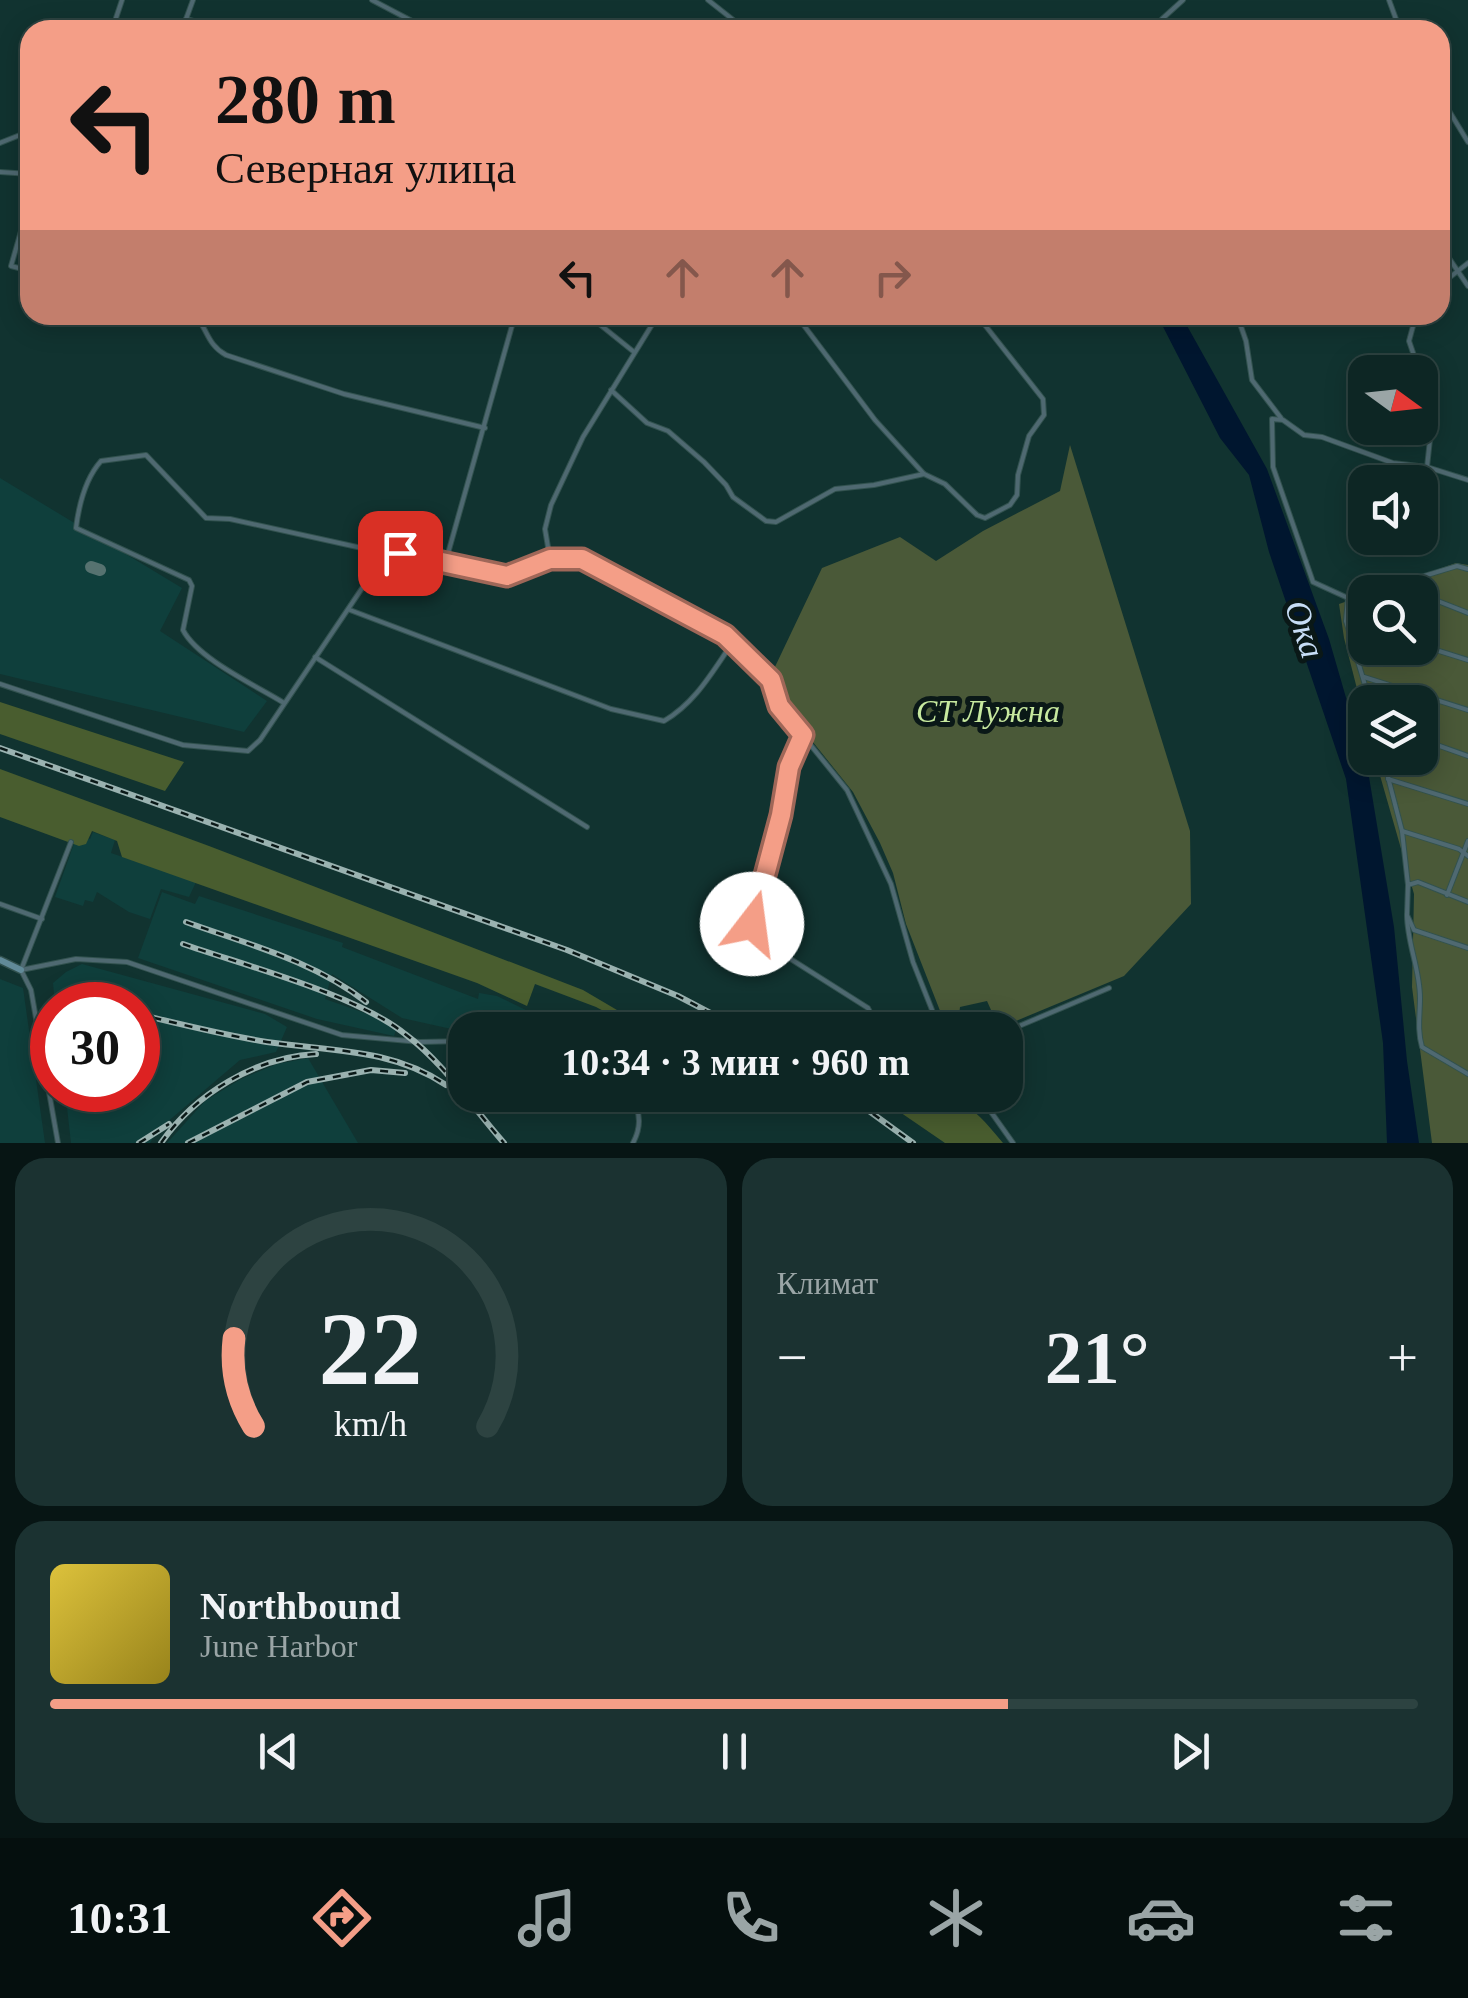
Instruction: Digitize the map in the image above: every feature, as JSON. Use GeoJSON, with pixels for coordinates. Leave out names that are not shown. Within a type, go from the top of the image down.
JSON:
{"type":"FeatureCollection","features":[{"type":"Feature","properties":{"kind":"street"},"geometry":{"type":"LineString","coordinates":[[193,0],[186,18],[193,20]]}},
{"type":"Feature","properties":{"kind":"street"},"geometry":{"type":"LineString","coordinates":[[708,0],[733,20]]}},
{"type":"Feature","properties":{"kind":"street"},"geometry":{"type":"LineString","coordinates":[[1162,20],[1183,0]]}},
{"type":"Feature","properties":{"kind":"street"},"geometry":{"type":"LineString","coordinates":[[373,2],[408,20]]}},
{"type":"Feature","properties":{"kind":"street"},"geometry":{"type":"LineString","coordinates":[[1450,112],[1468,142]]}},
{"type":"Feature","properties":{"kind":"street"},"geometry":{"type":"LineString","coordinates":[[20,235],[11,266],[20,268]]}},
{"type":"Feature","properties":{"kind":"street"},"geometry":{"type":"LineString","coordinates":[[1450,259],[1468,286]]}},
{"type":"Feature","properties":{"kind":"street"},"geometry":{"type":"LineString","coordinates":[[1450,277],[1468,263]]}},
{"type":"Feature","properties":{"kind":"street"},"geometry":{"type":"LineString","coordinates":[[202,325],[214,348],[226,355],[344,394],[485,428]]}},
{"type":"Feature","properties":{"kind":"street"},"geometry":{"type":"LineString","coordinates":[[445,564],[512,325]]}},
{"type":"Feature","properties":{"kind":"street"},"geometry":{"type":"LineString","coordinates":[[600,325],[634,352]]}},
{"type":"Feature","properties":{"kind":"street"},"geometry":{"type":"LineString","coordinates":[[550,559],[548,512],[584,437],[652,325]]}},
{"type":"Feature","properties":{"kind":"street"},"geometry":{"type":"LineString","coordinates":[[804,325],[876,420],[924,474],[945,484],[977,515],[991,516],[1010,505],[1017,495],[1029,436],[1044,415],[1043,400],[985,325]]}},
{"type":"Feature","properties":{"kind":"street"},"geometry":{"type":"LineString","coordinates":[[1240,325],[1252,380],[1293,430],[1405,465]]}},
{"type":"Feature","properties":{"kind":"street"},"geometry":{"type":"LineString","coordinates":[[1413,325],[1408,342],[1422,376],[1431,430],[1428,465]]}},
{"type":"Feature","properties":{"kind":"street"},"geometry":{"type":"LineString","coordinates":[[611,390],[647,423],[668,432],[704,462],[726,484],[733,498],[766,521],[776,522],[835,489],[924,474]]}},
{"type":"Feature","properties":{"kind":"street"},"geometry":{"type":"LineString","coordinates":[[1283,420],[1272,419],[1274,467],[1313,582],[1348,598],[1346,621],[1366,685]]}},
{"type":"Feature","properties":{"kind":"street"},"geometry":{"type":"LineString","coordinates":[[284,702],[210,657],[187,637],[183,630],[192,586],[184,575],[76,528],[81,498],[102,461],[146,455],[206,518],[230,519],[507,576],[550,559],[582,559],[713,628],[771,680],[779,706],[847,790],[891,884],[913,962],[933,1012]]}},
{"type":"Feature","properties":{"kind":"street"},"geometry":{"type":"LineString","coordinates":[[1438,470],[1468,480]]}},
{"type":"Feature","properties":{"kind":"street"},"geometry":{"type":"LineString","coordinates":[[0,684],[183,746],[240,752],[254,747],[379,563],[389,554]]}},
{"type":"Feature","properties":{"kind":"street"},"geometry":{"type":"LineString","coordinates":[[1430,575],[1456,566],[1468,568]]}},
{"type":"Feature","properties":{"kind":"street"},"geometry":{"type":"LineString","coordinates":[[1438,601],[1468,612]]}},
{"type":"Feature","properties":{"kind":"street"},"geometry":{"type":"LineString","coordinates":[[348,610],[611,709],[664,722],[696,696],[732,642]]}},
{"type":"Feature","properties":{"kind":"street"},"geometry":{"type":"LineString","coordinates":[[1438,650],[1468,660]]}},
{"type":"Feature","properties":{"kind":"street"},"geometry":{"type":"LineString","coordinates":[[315,658],[587,827]]}},
{"type":"Feature","properties":{"kind":"street"},"geometry":{"type":"LineString","coordinates":[[1364,677],[1468,710]]}},
{"type":"Feature","properties":{"kind":"street"},"geometry":{"type":"LineString","coordinates":[[803,735],[789,767],[752,929],[759,939],[870,1012]]}},
{"type":"Feature","properties":{"kind":"street"},"geometry":{"type":"LineString","coordinates":[[1438,746],[1468,756]]}},
{"type":"Feature","properties":{"kind":"street"},"geometry":{"type":"LineString","coordinates":[[1387,775],[1402,831],[1408,885],[1407,932],[1420,998],[1416,1027],[1422,1047],[1468,1074]]}},
{"type":"Feature","properties":{"kind":"street"},"geometry":{"type":"LineString","coordinates":[[1388,779],[1468,804]]}},
{"type":"Feature","properties":{"kind":"street"},"geometry":{"type":"LineString","coordinates":[[1402,831],[1466,854]]}},
{"type":"Feature","properties":{"kind":"street"},"geometry":{"type":"LineString","coordinates":[[1447,895],[1468,841]]}},
{"type":"Feature","properties":{"kind":"street"},"geometry":{"type":"LineString","coordinates":[[58,1143],[30,990],[21,970],[71,842]]}},
{"type":"Feature","properties":{"kind":"street"},"geometry":{"type":"LineString","coordinates":[[1408,885],[1418,882],[1468,902]]}},
{"type":"Feature","properties":{"kind":"street"},"geometry":{"type":"LineString","coordinates":[[0,904],[42,919]]}},
{"type":"Feature","properties":{"kind":"street"},"geometry":{"type":"LineString","coordinates":[[1408,915],[1414,930],[1468,948]]}},
{"type":"Feature","properties":{"kind":"street"},"geometry":{"type":"LineString","coordinates":[[0,960],[21,970],[76,960],[127,962],[342,1035],[448,1041]]}},
{"type":"Feature","properties":{"kind":"street"},"geometry":{"type":"LineString","coordinates":[[1023,1024],[1109,988]]}},
{"type":"Feature","properties":{"kind":"street"},"geometry":{"type":"LineString","coordinates":[[633,1143],[638,1130],[637,1112]]}},
{"type":"Feature","properties":{"kind":"street"},"geometry":{"type":"LineString","coordinates":[[990,1112],[1013,1143]]}},
{"type":"Feature","properties":{"kind":"shaded area"},"geometry":{"type":"Polygon","coordinates":[[[0,478],[182,588],[160,631],[267,701],[244,732],[0,674],[0,478]]]}},
{"type":"Feature","properties":{"kind":"shaded area"},"geometry":{"type":"Polygon","coordinates":[[[93,832],[115,840],[111,853],[196,882],[189,897],[161,889],[150,919],[129,912],[97,892],[93,902],[85,900],[83,906],[55,897],[77,835],[90,839],[93,832]]]}},
{"type":"Feature","properties":{"kind":"shaded area"},"geometry":{"type":"Polygon","coordinates":[[[162,892],[195,904],[199,896],[343,943],[342,947],[478,999],[479,993],[497,996],[530,1012],[448,1012],[448,1028],[402,1018],[332,974],[325,999],[373,1016],[396,1030],[394,1036],[317,1019],[138,958],[162,892]]]}},
{"type":"Feature","properties":{"kind":"shaded area"},"geometry":{"type":"Polygon","coordinates":[[[82,964],[148,982],[54,982],[82,964]]]}},
{"type":"Feature","properties":{"kind":"shaded area"},"geometry":{"type":"Polygon","coordinates":[[[0,979],[23,988],[30,1037],[30,1112],[41,1112],[45,1143],[0,1143],[0,979]]]}},
{"type":"Feature","properties":{"kind":"shaded area"},"geometry":{"type":"Polygon","coordinates":[[[160,985],[265,1014],[287,1027],[276,1052],[240,1060],[159,1129],[150,1143],[71,1143],[67,1112],[160,1112],[160,985]]]}},
{"type":"Feature","properties":{"kind":"shaded area"},"geometry":{"type":"Polygon","coordinates":[[[308,1058],[358,1143],[167,1143],[205,1101],[241,1079],[277,1064],[308,1058]]]}},
{"type":"Feature","properties":{"kind":"green space","name":"СТ Лужна"},"geometry":{"type":"Polygon","coordinates":[[[1070,445],[1190,831],[1191,904],[1124,976],[1023,1018],[1023,1012],[992,1012],[987,1001],[960,1007],[959,1012],[941,1012],[880,843],[853,792],[784,706],[773,671],[822,568],[900,537],[936,561],[983,531],[1060,491],[1070,445]]]}},
{"type":"Feature","properties":{"kind":"green space"},"geometry":{"type":"Polygon","coordinates":[[[1456,563],[1468,565],[1468,1143],[1432,1143],[1412,987],[1414,894],[1380,775],[1438,775],[1438,685],[1356,685],[1351,665],[1438,665],[1438,575],[1421,575],[1456,563]]]}},
{"type":"Feature","properties":{"kind":"green space"},"geometry":{"type":"Polygon","coordinates":[[[1348,601],[1348,654],[1344,638],[1339,604],[1348,601]]]}},
{"type":"Feature","properties":{"kind":"green space"},"geometry":{"type":"Polygon","coordinates":[[[0,702],[184,762],[165,791],[0,734],[0,702]]]}},
{"type":"Feature","properties":{"kind":"green space"},"geometry":{"type":"Polygon","coordinates":[[[0,769],[583,990],[620,1012],[605,1012],[535,984],[527,1006],[477,983],[122,857],[117,841],[92,831],[86,844],[79,846],[0,817],[0,769]]]}},
{"type":"Feature","properties":{"kind":"green space"},"geometry":{"type":"Polygon","coordinates":[[[900,1112],[974,1112],[1003,1143],[945,1143],[900,1112]]]}},
{"type":"Feature","properties":{"kind":"water","name":"Ока"},"geometry":{"type":"Polygon","coordinates":[[[1162,325],[1187,325],[1267,469],[1329,639],[1348,705],[1348,775],[1369,777],[1394,927],[1419,1143],[1387,1143],[1383,1043],[1346,779],[1269,552],[1249,475],[1220,438],[1162,325]]]}},
{"type":"Feature","properties":{"kind":"taxiway"},"geometry":{"type":"LineString","coordinates":[[91,567],[100,570]]}},
{"type":"Feature","properties":{"kind":"railway"},"geometry":{"type":"LineString","coordinates":[[0,748],[567,950],[709,1012]]}},
{"type":"Feature","properties":{"kind":"railway"},"geometry":{"type":"LineString","coordinates":[[186,922],[302,964],[366,1002]]}},
{"type":"Feature","properties":{"kind":"railway"},"geometry":{"type":"LineString","coordinates":[[183,944],[299,982],[384,1020],[432,1058],[504,1143]]}},
{"type":"Feature","properties":{"kind":"railway"},"geometry":{"type":"LineString","coordinates":[[160,1019],[251,1039],[382,1058],[404,1064],[446,1085]]}},
{"type":"Feature","properties":{"kind":"railway"},"geometry":{"type":"LineString","coordinates":[[161,1143],[191,1109],[229,1081],[271,1062],[316,1054]]}},
{"type":"Feature","properties":{"kind":"railway"},"geometry":{"type":"LineString","coordinates":[[188,1143],[307,1082],[371,1070],[405,1073]]}},
{"type":"Feature","properties":{"kind":"railway"},"geometry":{"type":"LineString","coordinates":[[870,1112],[913,1143]]}},
{"type":"Feature","properties":{"kind":"railway"},"geometry":{"type":"LineString","coordinates":[[139,1143],[169,1124]]}},
{"type":"Feature","properties":{"kind":"route"},"geometry":{"type":"LineString","coordinates":[[400,553],[507,576],[550,559],[582,559],[725,635],[771,680],[779,706],[803,735],[786,777],[781,815],[752,924]]}}]}
